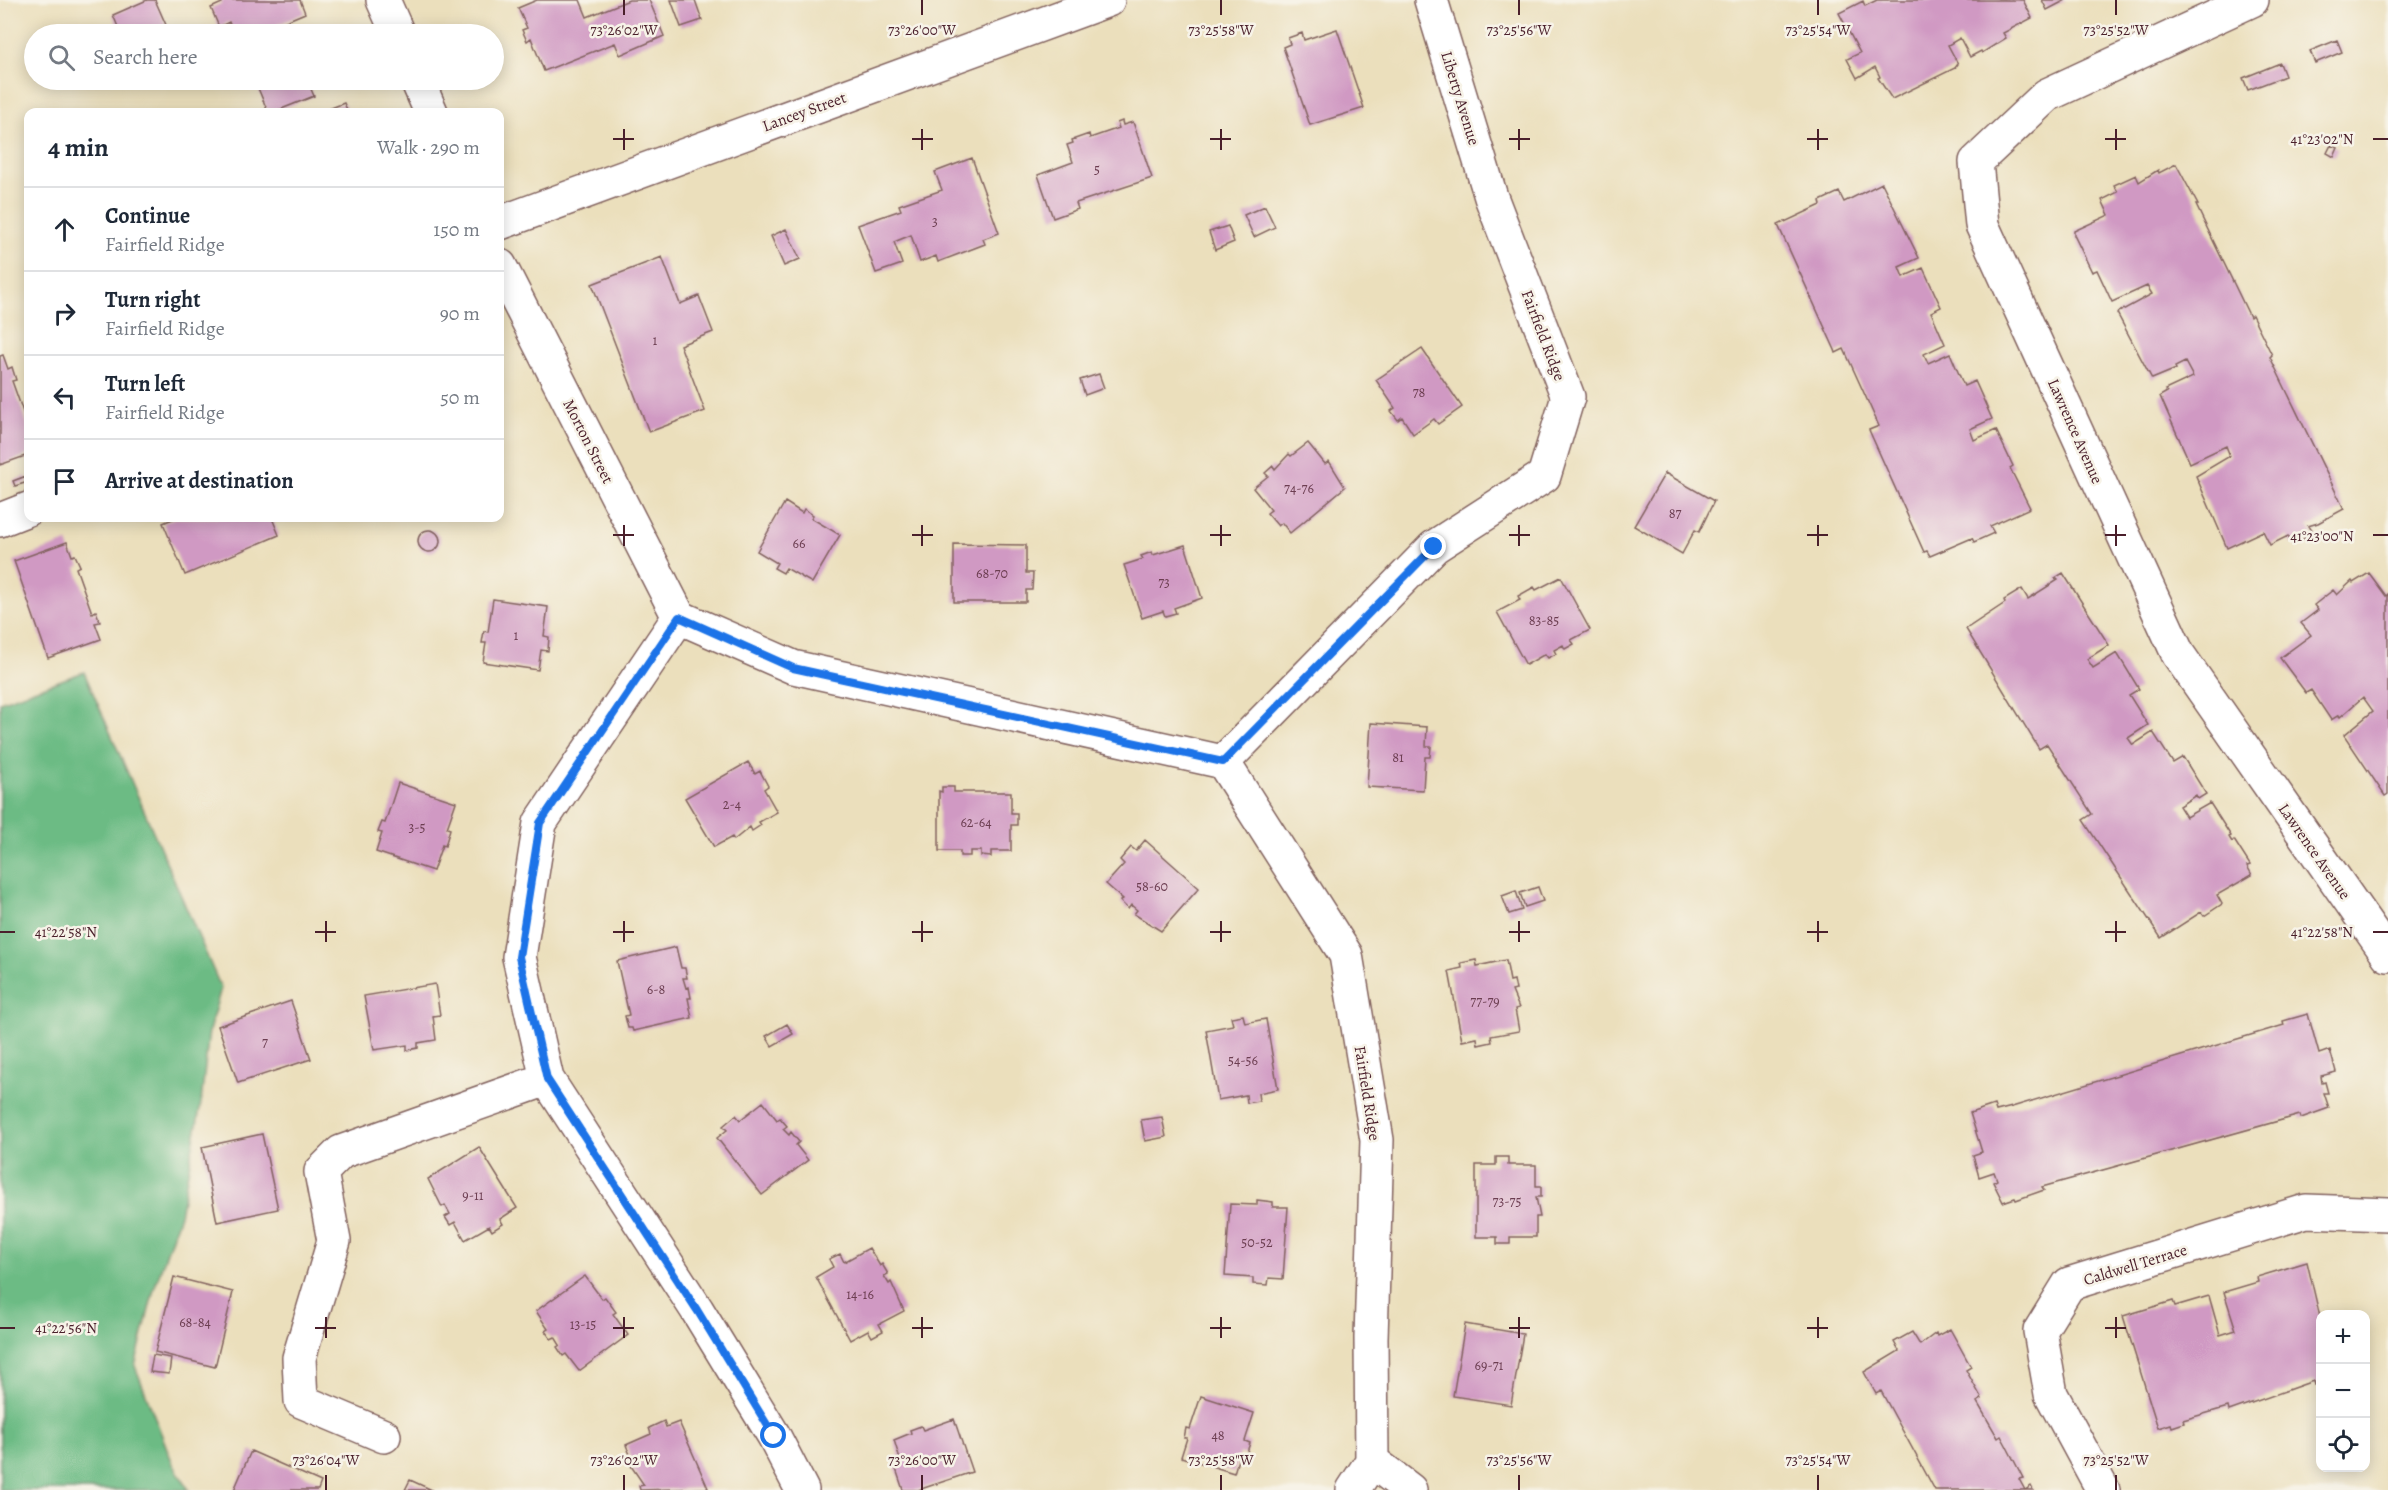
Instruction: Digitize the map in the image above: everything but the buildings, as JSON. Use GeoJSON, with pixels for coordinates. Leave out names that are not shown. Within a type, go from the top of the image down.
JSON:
{"type":"FeatureCollection","features":[{"type":"Feature","properties":{"kind":"street"},"geometry":{"type":"LineString","coordinates":[[383,0],[394,24]]}},
{"type":"Feature","properties":{"kind":"street","name":"Lancey Street"},"geometry":{"type":"LineString","coordinates":[[504,222],[1108,0]]}},
{"type":"Feature","properties":{"kind":"street","name":"Liberty Avenue"},"geometry":{"type":"LineString","coordinates":[[1431,0],[1491,197]]}},
{"type":"Feature","properties":{"kind":"street","name":"Lawrence Avenue"},"geometry":{"type":"LineString","coordinates":[[2252,0],[2047,95],[1976,162],[1982,225],[2178,654],[2388,956]]}},
{"type":"Feature","properties":{"kind":"street"},"geometry":{"type":"LineString","coordinates":[[421,90],[429,108]]}},
{"type":"Feature","properties":{"kind":"street","name":"Fairfield Ridge"},"geometry":{"type":"LineString","coordinates":[[1372,1461],[1371,1338],[1377,1140],[1346,955],[1223,762],[1434,547],[1544,476],[1568,397],[1491,197]]}},
{"type":"Feature","properties":{"kind":"street","name":"Morton Street"},"geometry":{"type":"LineString","coordinates":[[504,274],[679,617]]}},
{"type":"Feature","properties":{"kind":"street"},"geometry":{"type":"LineString","coordinates":[[0,520],[24,511]]}},
{"type":"Feature","properties":{"kind":"street"},"geometry":{"type":"LineString","coordinates":[[802,1490],[774,1436],[703,1320],[547,1079],[519,957],[540,823],[679,617],[793,668],[1223,762]]}},
{"type":"Feature","properties":{"kind":"street"},"geometry":{"type":"LineString","coordinates":[[384,1436],[300,1401],[299,1358],[334,1241],[321,1172],[341,1152],[547,1079]]}},
{"type":"Feature","properties":{"kind":"street","name":"Caldwell Terrace"},"geometry":{"type":"LineString","coordinates":[[2103,1490],[2051,1394],[2040,1331],[2069,1284],[2306,1211],[2388,1214]]}},
{"type":"Feature","properties":{"kind":"street"},"geometry":{"type":"LineString","coordinates":[[1353,1490],[1372,1461],[1410,1490]]}},
{"type":"Feature","properties":{"kind":"green space"},"geometry":{"type":"Polygon","coordinates":[[[84,672],[221,988],[209,1031],[201,1103],[180,1215],[154,1289],[135,1366],[173,1464],[189,1490],[0,1490],[0,702],[84,672]]]}},
{"type":"Feature","properties":{"kind":"route"},"geometry":{"type":"LineString","coordinates":[[774,1436],[697,1310],[547,1079],[519,957],[540,823],[679,617],[793,668],[1223,762],[1434,547]]}}]}
